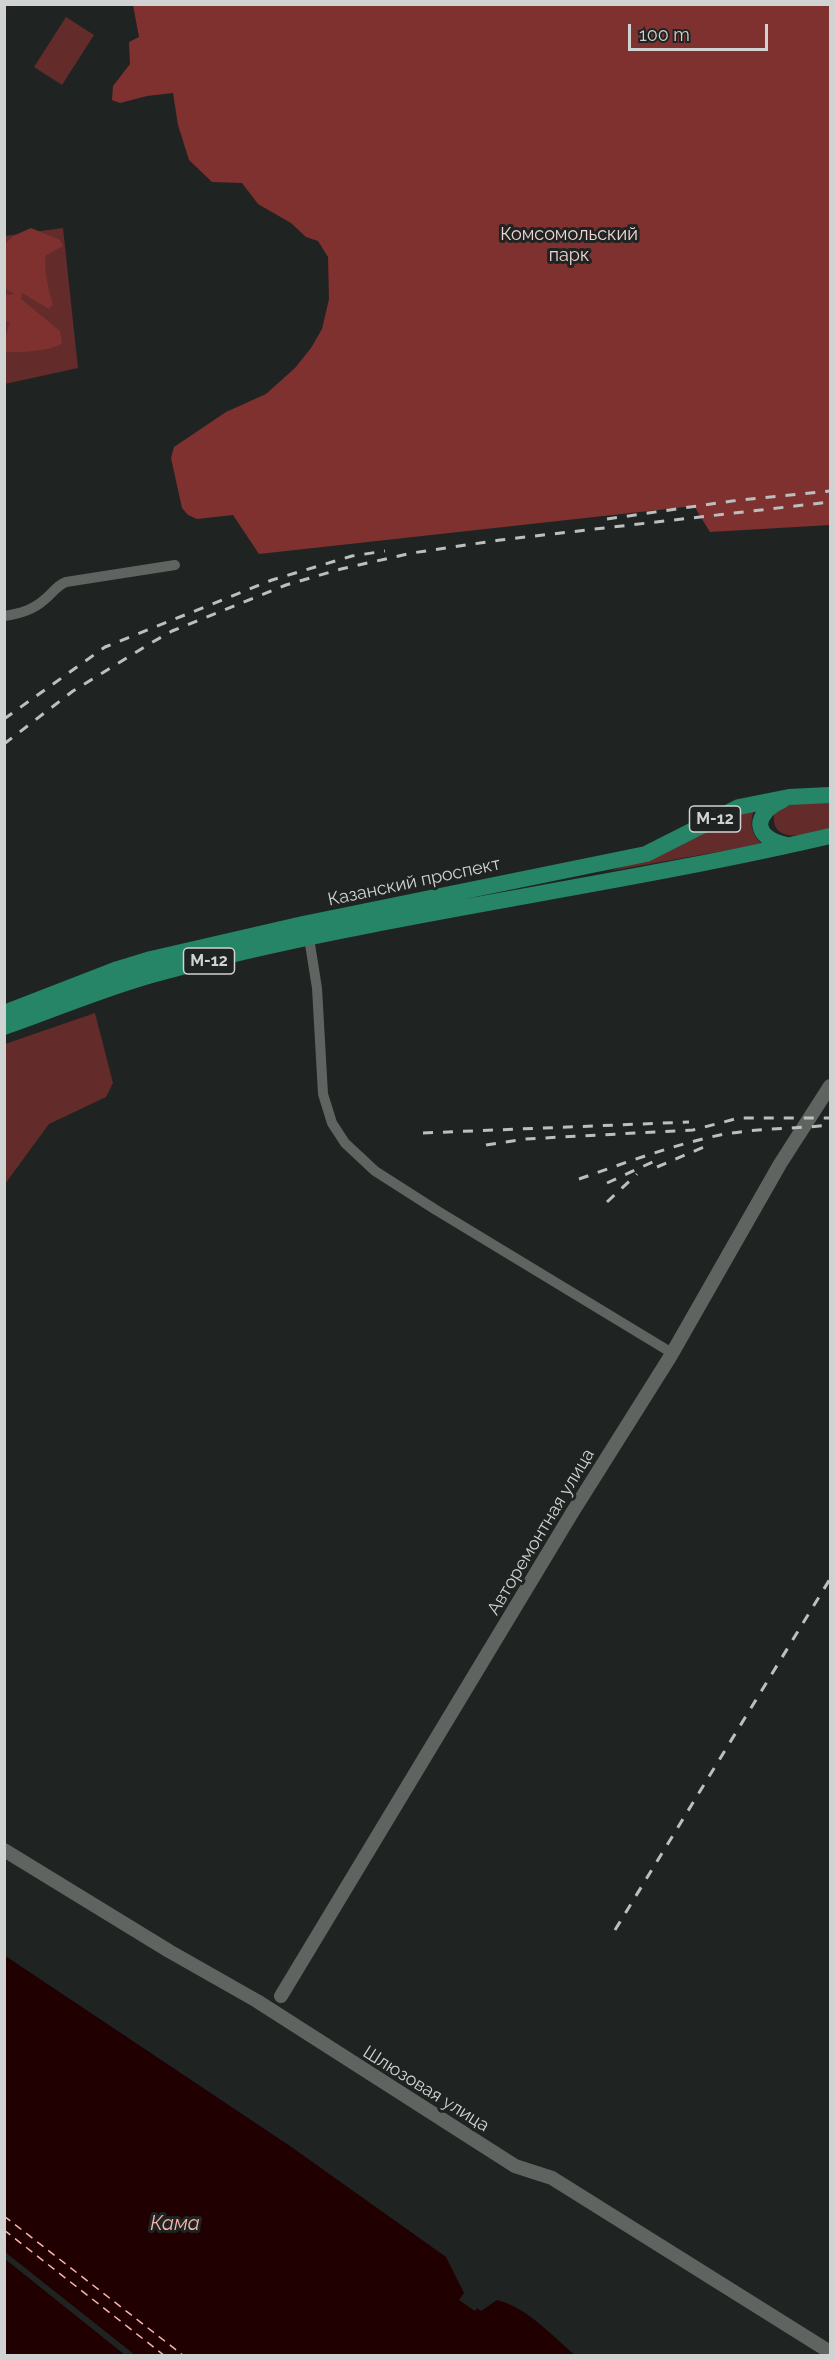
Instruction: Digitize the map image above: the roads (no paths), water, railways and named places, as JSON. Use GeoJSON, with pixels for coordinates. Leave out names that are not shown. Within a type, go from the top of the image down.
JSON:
{"type":"FeatureCollection","features":[{"type":"Feature","properties":{"kind":"main road","name":"Казанский проспект"},"geometry":{"type":"LineString","coordinates":[[4,1013],[115,970],[153,966],[646,854],[739,807],[789,797],[831,795]]}},
{"type":"Feature","properties":{"kind":"main road"},"geometry":{"type":"LineString","coordinates":[[789,797],[769,806],[762,816],[760,827],[765,836],[773,842],[791,845]]}},
{"type":"Feature","properties":{"kind":"main road","name":"Казанский проспект"},"geometry":{"type":"LineString","coordinates":[[193,957],[309,938],[831,836]]}},
{"type":"Feature","properties":{"kind":"main road","name":"Казанский проспект"},"geometry":{"type":"LineString","coordinates":[[4,1028],[153,966]]}},
{"type":"Feature","properties":{"kind":"street"},"geometry":{"type":"LineString","coordinates":[[4,616],[29,610],[42,602],[60,584],[66,582],[175,565]]}},
{"type":"Feature","properties":{"kind":"street"},"geometry":{"type":"LineString","coordinates":[[309,938],[317,988],[323,1094],[332,1123],[345,1143],[375,1171],[672,1353]]}},
{"type":"Feature","properties":{"kind":"street","name":"Авторемонтная улица"},"geometry":{"type":"LineString","coordinates":[[281,1996],[572,1513],[672,1353],[780,1164],[831,1086]]}},
{"type":"Feature","properties":{"kind":"street","name":"Шлюзовая улица"},"geometry":{"type":"LineString","coordinates":[[4,1850],[154,1942],[257,2001],[515,2166],[552,2178],[831,2352]]}},
{"type":"Feature","properties":{"kind":"street"},"geometry":{"type":"LineString","coordinates":[[257,2001],[281,1996],[283,2011],[290,2023]]}},
{"type":"Feature","properties":{"kind":"water","name":"Кама"},"geometry":{"type":"Polygon","coordinates":[[[4,1955],[290,2146],[446,2257],[464,2293],[459,2300],[475,2311],[477,2308],[481,2311],[497,2300],[519,2309],[539,2323],[575,2355],[135,2355],[5,2252],[4,1955]]]}},
{"type":"Feature","properties":{"kind":"water"},"geometry":{"type":"Polygon","coordinates":[[[5,2259],[125,2355],[5,2355],[5,2259]]]}},
{"type":"Feature","properties":{"kind":"railway"},"geometry":{"type":"LineString","coordinates":[[607,519],[732,501],[830,491]]}},
{"type":"Feature","properties":{"kind":"railway"},"geometry":{"type":"LineString","coordinates":[[4,744],[73,691],[172,631],[286,585],[341,569],[412,553],[500,540],[830,502]]}},
{"type":"Feature","properties":{"kind":"railway"},"geometry":{"type":"LineString","coordinates":[[4,719],[105,647],[272,580],[352,556],[385,551]]}},
{"type":"Feature","properties":{"kind":"railway"},"geometry":{"type":"LineString","coordinates":[[486,1145],[525,1139],[693,1130],[739,1118],[830,1118]]}},
{"type":"Feature","properties":{"kind":"railway"},"geometry":{"type":"LineString","coordinates":[[423,1133],[689,1122]]}},
{"type":"Feature","properties":{"kind":"railway"},"geometry":{"type":"LineString","coordinates":[[579,1179],[666,1149],[720,1135],[830,1125]]}},
{"type":"Feature","properties":{"kind":"railway"},"geometry":{"type":"LineString","coordinates":[[657,1167],[711,1144]]}},
{"type":"Feature","properties":{"kind":"railway"},"geometry":{"type":"LineString","coordinates":[[607,1183],[659,1159]]}},
{"type":"Feature","properties":{"kind":"railway"},"geometry":{"type":"LineString","coordinates":[[607,1202],[637,1174]]}},
{"type":"Feature","properties":{"kind":"railway"},"geometry":{"type":"LineString","coordinates":[[615,1930],[830,1579]]}},
{"type":"Feature","properties":{"kind":"park label","name":"Комсомольский парк"},"geometry":{"type":"Point","coordinates":[569,245]}}]}
